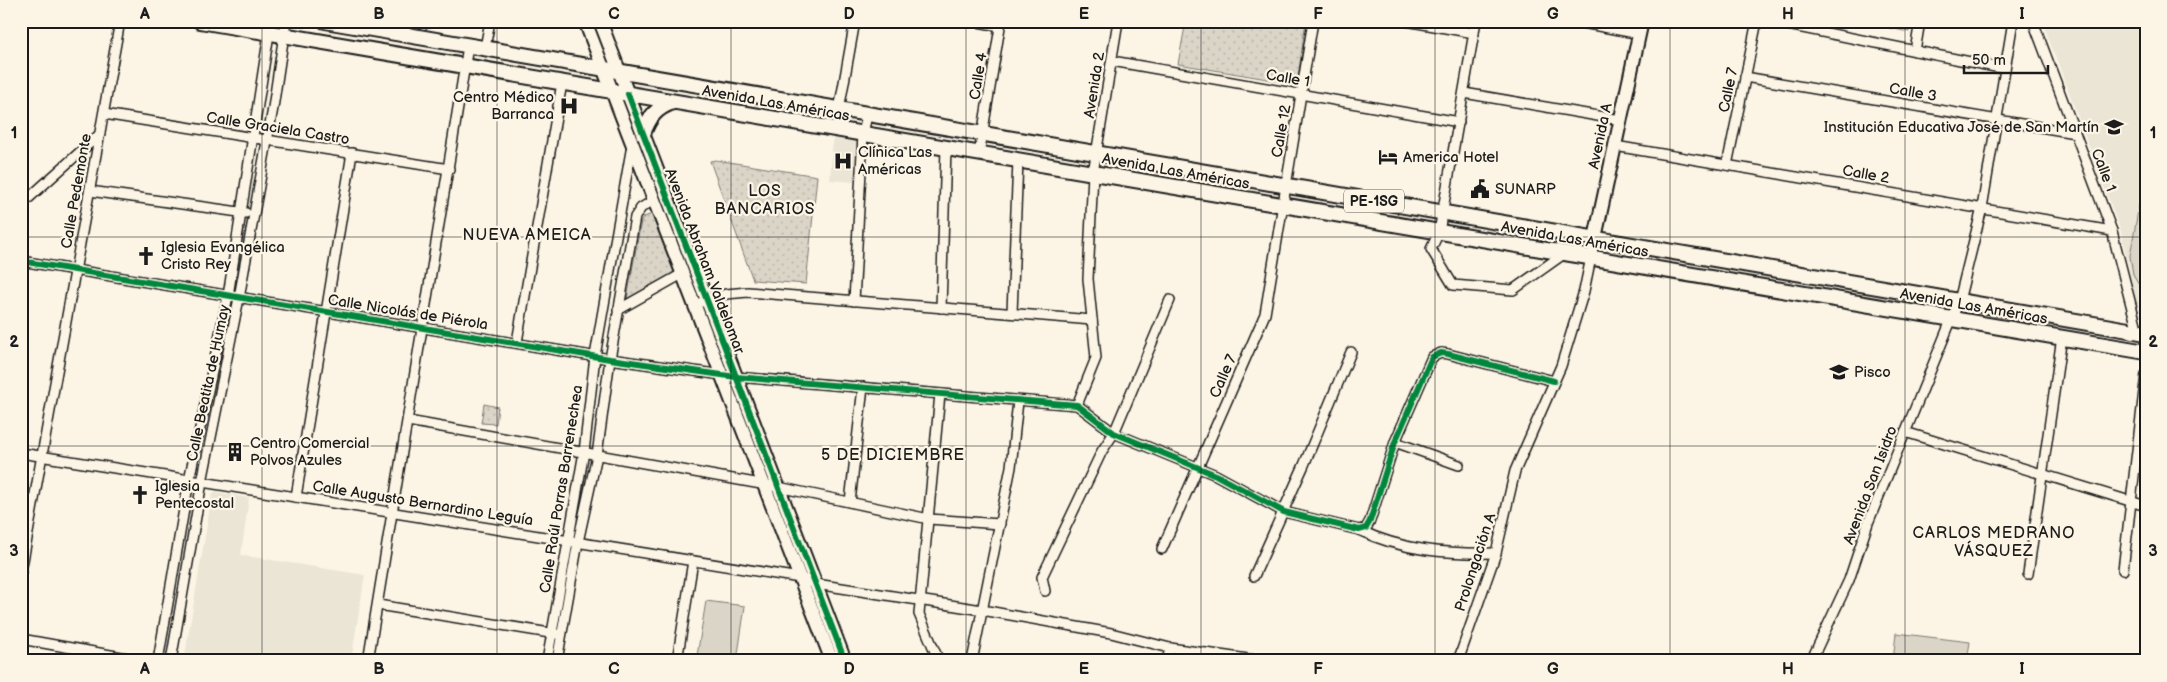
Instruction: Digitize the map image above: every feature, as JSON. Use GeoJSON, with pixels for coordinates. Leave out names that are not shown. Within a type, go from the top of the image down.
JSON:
{"type":"FeatureCollection","features":[{"type":"Feature","properties":{"kind":"main road","name":"Avenida Las Américas"},"geometry":{"type":"LineString","coordinates":[[200,21],[277,28],[465,67],[2146,352]]}},
{"type":"Feature","properties":{"kind":"main road","name":"Avenida Las Américas"},"geometry":{"type":"LineString","coordinates":[[324,21],[351,24],[982,135],[2142,332]]}},
{"type":"Feature","properties":{"kind":"main road"},"geometry":{"type":"LineString","coordinates":[[643,134],[655,112],[661,106],[673,102]]}},
{"type":"Feature","properties":{"kind":"main road"},"geometry":{"type":"LineString","coordinates":[[1316,211],[1320,192]]}},
{"type":"Feature","properties":{"kind":"main road"},"geometry":{"type":"LineString","coordinates":[[1389,223],[1392,204]]}},
{"type":"Feature","properties":{"kind":"street","name":"Calle Pedemonte"},"geometry":{"type":"LineString","coordinates":[[21,572],[120,21]]}},
{"type":"Feature","properties":{"kind":"street"},"geometry":{"type":"LineString","coordinates":[[485,48],[490,21]]}},
{"type":"Feature","properties":{"kind":"street","name":"Avenida Abraham Valdelomar"},"geometry":{"type":"LineString","coordinates":[[584,21],[832,661]]}},
{"type":"Feature","properties":{"kind":"street","name":"Avenida Abraham Valdelomar"},"geometry":{"type":"LineString","coordinates":[[600,21],[845,661]]}},
{"type":"Feature","properties":{"kind":"street"},"geometry":{"type":"LineString","coordinates":[[839,110],[855,21]]}},
{"type":"Feature","properties":{"kind":"street"},"geometry":{"type":"LineString","coordinates":[[972,21],[1001,24]]}},
{"type":"Feature","properties":{"kind":"street","name":"Avenida 2"},"geometry":{"type":"LineString","coordinates":[[1077,405],[1096,358],[1088,278],[1093,173],[1118,21]]}},
{"type":"Feature","properties":{"kind":"street","name":"Calle 12"},"geometry":{"type":"LineString","coordinates":[[1282,205],[1314,21]]}},
{"type":"Feature","properties":{"kind":"street"},"geometry":{"type":"LineString","coordinates":[[1406,21],[1474,33]]}},
{"type":"Feature","properties":{"kind":"street"},"geometry":{"type":"LineString","coordinates":[[1476,21],[1440,232],[1431,249],[1451,283],[1456,286],[1513,290],[1565,253]]}},
{"type":"Feature","properties":{"kind":"street"},"geometry":{"type":"LineString","coordinates":[[1572,21],[1641,28]]}},
{"type":"Feature","properties":{"kind":"street","name":"Calle 7"},"geometry":{"type":"LineString","coordinates":[[1727,164],[1757,21]]}},
{"type":"Feature","properties":{"kind":"street"},"geometry":{"type":"LineString","coordinates":[[1768,21],[2005,69]]}},
{"type":"Feature","properties":{"kind":"street"},"geometry":{"type":"LineString","coordinates":[[1915,51],[1920,21]]}},
{"type":"Feature","properties":{"kind":"street"},"geometry":{"type":"LineString","coordinates":[[1959,301],[1982,208],[2013,21]]}},
{"type":"Feature","properties":{"kind":"street","name":"Calle 1"},"geometry":{"type":"LineString","coordinates":[[2033,21],[2112,231],[2142,332]]}},
{"type":"Feature","properties":{"kind":"street","name":"Calle 4"},"geometry":{"type":"LineString","coordinates":[[979,154],[1001,24]]}},
{"type":"Feature","properties":{"kind":"street","name":"Calle Beatita de Humay"},"geometry":{"type":"LineString","coordinates":[[158,661],[189,480],[228,296],[240,212],[259,105],[277,28]]}},
{"type":"Feature","properties":{"kind":"street","name":"Calle Beatita de Humay"},"geometry":{"type":"LineString","coordinates":[[171,661],[202,482],[268,140],[273,108],[277,28]]}},
{"type":"Feature","properties":{"kind":"street","name":"Avenida A"},"geometry":{"type":"LineString","coordinates":[[1554,381],[1584,291],[1641,28]]}},
{"type":"Feature","properties":{"kind":"street"},"geometry":{"type":"LineString","coordinates":[[368,661],[468,46]]}},
{"type":"Feature","properties":{"kind":"street","name":"Calle 1"},"geometry":{"type":"LineString","coordinates":[[1112,61],[1458,122]]}},
{"type":"Feature","properties":{"kind":"street","name":"Calle 3"},"geometry":{"type":"LineString","coordinates":[[1745,77],[2075,134]]}},
{"type":"Feature","properties":{"kind":"street"},"geometry":{"type":"LineString","coordinates":[[517,342],[562,83]]}},
{"type":"Feature","properties":{"kind":"street"},"geometry":{"type":"LineString","coordinates":[[1464,93],[1621,120]]}},
{"type":"Feature","properties":{"kind":"street"},"geometry":{"type":"LineString","coordinates":[[259,105],[273,108]]}},
{"type":"Feature","properties":{"kind":"street","name":"Calle Graciela Castro"},"geometry":{"type":"LineString","coordinates":[[104,114],[448,168]]}},
{"type":"Feature","properties":{"kind":"street"},"geometry":{"type":"LineString","coordinates":[[854,301],[863,134],[867,115]]}},
{"type":"Feature","properties":{"kind":"street"},"geometry":{"type":"LineString","coordinates":[[21,205],[100,134]]}},
{"type":"Feature","properties":{"kind":"street","name":"Calle Raúl Porras Barrenechea"},"geometry":{"type":"LineString","coordinates":[[547,661],[584,452],[594,356],[632,145]]}},
{"type":"Feature","properties":{"kind":"street","name":"Calle 2"},"geometry":{"type":"LineString","coordinates":[[1615,146],[2112,231]]}},
{"type":"Feature","properties":{"kind":"street"},"geometry":{"type":"LineString","coordinates":[[941,308],[946,148]]}},
{"type":"Feature","properties":{"kind":"street"},"geometry":{"type":"LineString","coordinates":[[296,497],[352,153]]}},
{"type":"Feature","properties":{"kind":"street"},"geometry":{"type":"LineString","coordinates":[[1012,313],[1018,160]]}},
{"type":"Feature","properties":{"kind":"street"},"geometry":{"type":"LineString","coordinates":[[90,191],[253,215]]}},
{"type":"Feature","properties":{"kind":"street","name":"Calle Raúl Porras Barrenechea"},"geometry":{"type":"LineString","coordinates":[[557,661],[578,542],[597,455],[610,359],[635,217],[641,208],[654,200]]}},
{"type":"Feature","properties":{"kind":"street","name":"Calle 7"},"geometry":{"type":"LineString","coordinates":[[1162,549],[1265,314],[1282,205]]}},
{"type":"Feature","properties":{"kind":"street","name":"Calle Nicolás de Piérola"},"geometry":{"type":"LineString","coordinates":[[21,261],[517,342],[610,359],[721,375],[1077,405]]}},
{"type":"Feature","properties":{"kind":"street"},"geometry":{"type":"LineString","coordinates":[[618,310],[682,274]]}},
{"type":"Feature","properties":{"kind":"street"},"geometry":{"type":"LineString","coordinates":[[694,306],[726,294],[742,292],[1092,320]]}},
{"type":"Feature","properties":{"kind":"street"},"geometry":{"type":"LineString","coordinates":[[1045,591],[1042,577],[1098,459],[1114,433],[1170,300]]}},
{"type":"Feature","properties":{"kind":"street","name":"Avenida San Isidro"},"geometry":{"type":"LineString","coordinates":[[1811,661],[1849,580],[1868,522],[1959,301]]}},
{"type":"Feature","properties":{"kind":"street"},"geometry":{"type":"LineString","coordinates":[[2028,574],[2062,337]]}},
{"type":"Feature","properties":{"kind":"street"},"geometry":{"type":"LineString","coordinates":[[1254,576],[1284,512],[1351,352]]}},
{"type":"Feature","properties":{"kind":"street"},"geometry":{"type":"LineString","coordinates":[[1359,530],[1366,528],[1370,521],[1395,442],[1432,357],[1441,353],[1554,381]]}},
{"type":"Feature","properties":{"kind":"street"},"geometry":{"type":"LineString","coordinates":[[2123,570],[2146,374]]}},
{"type":"Feature","properties":{"kind":"street","name":"Prolongación A"},"geometry":{"type":"LineString","coordinates":[[1458,661],[1496,553],[1515,471],[1554,381]]}},
{"type":"Feature","properties":{"kind":"street"},"geometry":{"type":"LineString","coordinates":[[850,502],[864,387]]}},
{"type":"Feature","properties":{"kind":"street"},"geometry":{"type":"LineString","coordinates":[[939,661],[919,614],[940,394]]}},
{"type":"Feature","properties":{"kind":"street"},"geometry":{"type":"LineString","coordinates":[[972,661],[1015,441],[1018,401]]}},
{"type":"Feature","properties":{"kind":"street"},"geometry":{"type":"LineString","coordinates":[[1077,405],[1114,433],[1224,479],[1284,512],[1359,530],[1385,542],[1419,549],[1453,554],[1496,553]]}},
{"type":"Feature","properties":{"kind":"street"},"geometry":{"type":"LineString","coordinates":[[408,421],[763,484],[929,519],[1000,524]]}},
{"type":"Feature","properties":{"kind":"street"},"geometry":{"type":"LineString","coordinates":[[1905,432],[2042,476],[2146,506]]}},
{"type":"Feature","properties":{"kind":"street"},"geometry":{"type":"LineString","coordinates":[[1395,442],[1459,466]]}},
{"type":"Feature","properties":{"kind":"street","name":"Calle Augusto Bernardino Leguía"},"geometry":{"type":"LineString","coordinates":[[21,453],[800,578],[816,584],[982,610],[1111,633],[1222,659],[1262,661]]}},
{"type":"Feature","properties":{"kind":"street"},"geometry":{"type":"LineString","coordinates":[[677,661],[693,561]]}},
{"type":"Feature","properties":{"kind":"street"},"geometry":{"type":"LineString","coordinates":[[378,605],[562,635]]}},
{"type":"Feature","properties":{"kind":"street"},"geometry":{"type":"LineString","coordinates":[[21,639],[144,661]]}},
{"type":"Feature","properties":{"kind":"street"},"geometry":{"type":"LineString","coordinates":[[1167,661],[1170,648]]}},
{"type":"Feature","properties":{"kind":"shaded area"},"geometry":{"type":"Polygon","coordinates":[[[1186,21],[1306,21],[1297,84],[1178,64],[1186,21]]]}},
{"type":"Feature","properties":{"kind":"shaded area"},"geometry":{"type":"Polygon","coordinates":[[[1855,21],[1911,21],[1909,32],[1855,21]]]}},
{"type":"Feature","properties":{"kind":"shaded area","name":"Institución Educativa José de San Martín"},"geometry":{"type":"Polygon","coordinates":[[[2042,21],[2146,21],[2146,317],[2139,315],[2121,232],[2042,21]]]}},
{"type":"Feature","properties":{"kind":"shaded area","name":"Clínica Las Américas"},"geometry":{"type":"Polygon","coordinates":[[[833,138],[857,142],[854,182],[830,180],[833,138]]]}},
{"type":"Feature","properties":{"kind":"shaded area"},"geometry":{"type":"Polygon","coordinates":[[[716,160],[817,176],[806,284],[753,280],[710,161],[716,160]]]}},
{"type":"Feature","properties":{"kind":"shaded area"},"geometry":{"type":"Polygon","coordinates":[[[2146,166],[2146,296],[2133,274],[2130,256],[2146,166]]]}},
{"type":"Feature","properties":{"kind":"shaded area"},"geometry":{"type":"Polygon","coordinates":[[[652,214],[656,216],[676,267],[674,273],[627,299],[641,221],[644,217],[652,214]]]}},
{"type":"Feature","properties":{"kind":"shaded area"},"geometry":{"type":"Polygon","coordinates":[[[484,404],[498,407],[496,424],[481,423],[484,404]]]}},
{"type":"Feature","properties":{"kind":"shaded area"},"geometry":{"type":"Polygon","coordinates":[[[216,492],[249,498],[241,555],[365,575],[351,661],[184,661],[212,495],[216,492]]]}},
{"type":"Feature","properties":{"kind":"shaded area"},"geometry":{"type":"Polygon","coordinates":[[[706,601],[745,606],[737,661],[697,656],[706,601]]]}},
{"type":"Feature","properties":{"kind":"shaded area"},"geometry":{"type":"Polygon","coordinates":[[[1896,633],[1970,642],[1967,661],[1893,661],[1896,633]]]}},
{"type":"Feature","properties":{"kind":"cycle path"},"geometry":{"type":"LineString","coordinates":[[628,94],[845,661]]}},
{"type":"Feature","properties":{"kind":"cycle path"},"geometry":{"type":"LineString","coordinates":[[21,261],[610,359],[736,377],[1077,405],[1114,433],[1216,475],[1284,512],[1359,530],[1366,528],[1370,521],[1395,442],[1432,357],[1441,353],[1448,354],[1554,381]]}},
{"type":"Feature","properties":{"kind":"place","name":"Centro Médico Barranca"},"geometry":{"type":"Point","coordinates":[569,106]}},
{"type":"Feature","properties":{"kind":"place","name":"Institución Educativa José de San Martín"},"geometry":{"type":"Point","coordinates":[2114,127]}},
{"type":"Feature","properties":{"kind":"place","name":"America Hotel"},"geometry":{"type":"Point","coordinates":[1388,157]}},
{"type":"Feature","properties":{"kind":"place","name":"Clínica Las Américas"},"geometry":{"type":"Point","coordinates":[843,161]}},
{"type":"Feature","properties":{"kind":"place","name":"SUNARP"},"geometry":{"type":"Point","coordinates":[1480,189]}},
{"type":"Feature","properties":{"kind":"place","name":"Iglesia Evangélica Cristo Rey"},"geometry":{"type":"Point","coordinates":[146,256]}},
{"type":"Feature","properties":{"kind":"place","name":"Pisco"},"geometry":{"type":"Point","coordinates":[1839,372]}},
{"type":"Feature","properties":{"kind":"place","name":"Centro Comercial Polvos Azules"},"geometry":{"type":"Point","coordinates":[235,452]}},
{"type":"Feature","properties":{"kind":"place","name":"Iglesia Pentecostal"},"geometry":{"type":"Point","coordinates":[140,495]}},
{"type":"Feature","properties":{"kind":"district","name":"LOS BANCARIOS"},"geometry":{"type":"Point","coordinates":[765,199]}},
{"type":"Feature","properties":{"kind":"district","name":"NUEVA AMEICA"},"geometry":{"type":"Point","coordinates":[527,234]}},
{"type":"Feature","properties":{"kind":"district","name":"5 DE DICIEMBRE"},"geometry":{"type":"Point","coordinates":[893,454]}},
{"type":"Feature","properties":{"kind":"district","name":"CARLOS MEDRANO VÁSQUEZ"},"geometry":{"type":"Point","coordinates":[1994,541]}}]}
